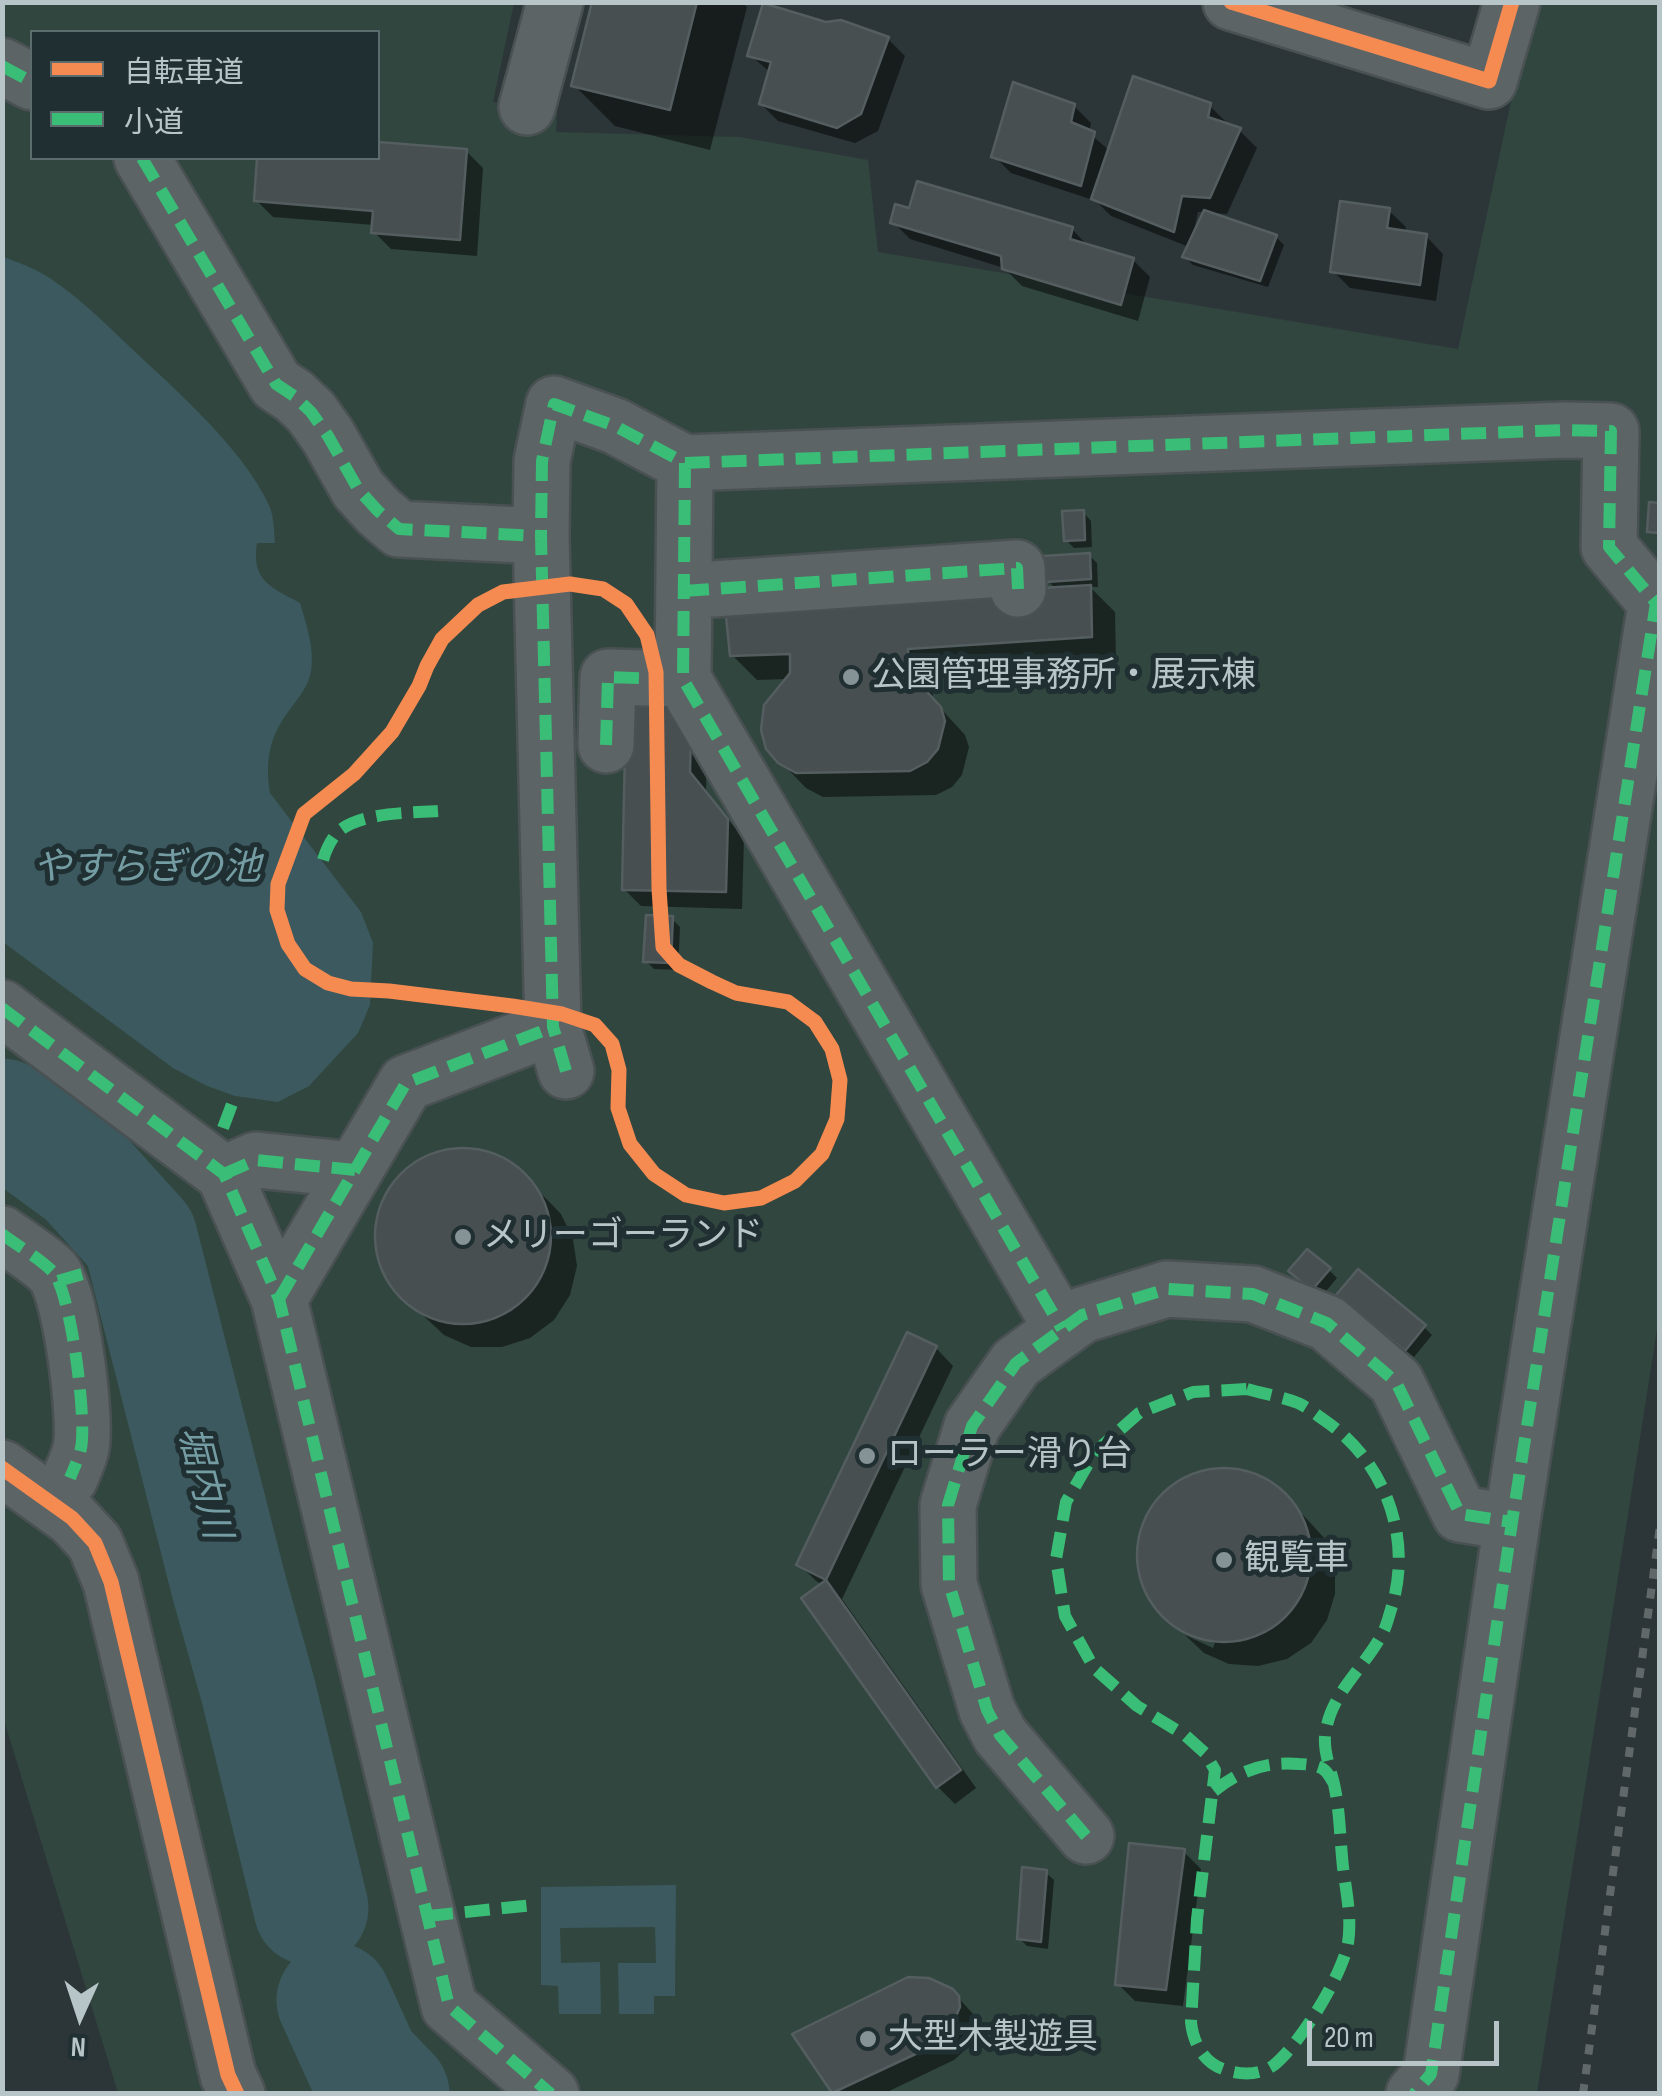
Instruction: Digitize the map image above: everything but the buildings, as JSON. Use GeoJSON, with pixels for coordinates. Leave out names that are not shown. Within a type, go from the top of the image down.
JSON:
{"type":"FeatureCollection","features":[{"type":"Feature","properties":{"kind":"street"},"geometry":{"type":"LineString","coordinates":[[527,107],[554,2]]}},
{"type":"Feature","properties":{"kind":"street"},"geometry":{"type":"LineString","coordinates":[[1230,2],[1489,81],[1512,2]]}},
{"type":"Feature","properties":{"kind":"street"},"geometry":{"type":"LineString","coordinates":[[2,66],[30,81]]}},
{"type":"Feature","properties":{"kind":"street"},"geometry":{"type":"LineString","coordinates":[[143,160],[276,384],[311,412],[358,489],[378,511],[399,529],[541,536]]}},
{"type":"Feature","properties":{"kind":"street"},"geometry":{"type":"LineString","coordinates":[[280,1299],[406,1083],[560,1049],[541,536],[542,461],[554,404],[616,426],[685,464],[1611,431],[1608,547],[1656,603],[1512,1522],[1431,2074],[1414,2094]]}},
{"type":"Feature","properties":{"kind":"street"},"geometry":{"type":"LineString","coordinates":[[685,464],[683,680],[1062,1330]]}},
{"type":"Feature","properties":{"kind":"street"},"geometry":{"type":"LineString","coordinates":[[684,591],[1018,568],[1018,590]]}},
{"type":"Feature","properties":{"kind":"street"},"geometry":{"type":"LineString","coordinates":[[606,744],[608,676],[683,680]]}},
{"type":"Feature","properties":{"kind":"street"},"geometry":{"type":"LineString","coordinates":[[2,1008],[224,1174],[280,1299],[449,2006],[550,2094]]}},
{"type":"Feature","properties":{"kind":"street"},"geometry":{"type":"LineString","coordinates":[[224,1174],[256,1160],[354,1170]]}},
{"type":"Feature","properties":{"kind":"street"},"geometry":{"type":"LineString","coordinates":[[2,1234],[54,1274],[72,1277],[67,1305],[82,1402],[81,1448],[70,1478]]}},
{"type":"Feature","properties":{"kind":"street"},"geometry":{"type":"LineString","coordinates":[[1086,1836],[1000,1735],[987,1710],[949,1584],[948,1504],[972,1426],[1016,1363],[1082,1314],[1167,1289],[1253,1294],[1327,1323],[1396,1382],[1460,1514],[1512,1522]]}},
{"type":"Feature","properties":{"kind":"street"},"geometry":{"type":"LineString","coordinates":[[2,1468],[72,1518],[95,1543],[111,1582],[228,2075],[238,2094]]}},
{"type":"Feature","properties":{"kind":"green space"},"geometry":{"type":"Polygon","coordinates":[[[3,3],[514,3],[493,102],[557,111],[556,132],[740,137],[868,160],[878,252],[1458,349],[1534,3],[1659,3],[1659,1317],[1537,2093],[118,2093],[3,1717],[3,3]]]}},
{"type":"Feature","properties":{"kind":"water","name":"やすらぎの池"},"geometry":{"type":"Polygon","coordinates":[[[3,257],[46,275],[62,287],[170,384],[243,463],[271,509],[275,543],[257,543],[257,566],[265,581],[300,603],[312,661],[307,683],[273,741],[268,760],[270,793],[361,912],[373,943],[370,1005],[358,1033],[309,1086],[278,1102],[235,1096],[173,1068],[3,942],[3,257]]]}},
{"type":"Feature","properties":{"kind":"water"},"geometry":{"type":"Polygon","coordinates":[[[676,1885],[675,1996],[654,1996],[654,2014],[619,2014],[618,1963],[656,1963],[655,1927],[560,1928],[561,1963],[600,1962],[601,2014],[559,2014],[558,1986],[541,1985],[541,1887],[676,1885]]]}},
{"type":"Feature","properties":{"kind":"waterway","name":"堀内川"},"geometry":{"type":"LineString","coordinates":[[2,1116],[85,1177],[140,1238],[311,1908]]}},
{"type":"Feature","properties":{"kind":"waterway","name":"堀内川"},"geometry":{"type":"LineString","coordinates":[[334,2000],[363,2064],[392,2094]]}},
{"type":"Feature","properties":{"kind":"railway"},"geometry":{"type":"LineString","coordinates":[[1583,2094],[1660,1526]]}},
{"type":"Feature","properties":{"kind":"marked path"},"geometry":{"type":"LineString","coordinates":[[2,66],[30,81]]}},
{"type":"Feature","properties":{"kind":"marked path"},"geometry":{"type":"LineString","coordinates":[[143,160],[276,384],[311,412],[358,489],[378,511],[399,529],[541,536]]}},
{"type":"Feature","properties":{"kind":"marked path"},"geometry":{"type":"LineString","coordinates":[[566,1071],[553,1027],[541,536],[542,461],[554,404],[615,426],[685,463],[1611,431],[1609,547],[1656,603],[1512,1522],[1431,2074],[1414,2094]]}},
{"type":"Feature","properties":{"kind":"marked path"},"geometry":{"type":"LineString","coordinates":[[685,463],[683,679],[1062,1329]]}},
{"type":"Feature","properties":{"kind":"marked path"},"geometry":{"type":"LineString","coordinates":[[684,591],[1017,568],[1018,589]]}},
{"type":"Feature","properties":{"kind":"marked path"},"geometry":{"type":"LineString","coordinates":[[606,745],[608,677],[663,679]]}},
{"type":"Feature","properties":{"kind":"marked path"},"geometry":{"type":"LineString","coordinates":[[323,860],[333,838],[347,825],[386,815],[438,811]]}},
{"type":"Feature","properties":{"kind":"marked path"},"geometry":{"type":"LineString","coordinates":[[2,1008],[224,1174],[279,1299],[449,2006],[551,2094]]}},
{"type":"Feature","properties":{"kind":"marked path"},"geometry":{"type":"LineString","coordinates":[[279,1299],[406,1083],[553,1027]]}},
{"type":"Feature","properties":{"kind":"marked path"},"geometry":{"type":"LineString","coordinates":[[223,1128],[235,1096]]}},
{"type":"Feature","properties":{"kind":"marked path"},"geometry":{"type":"LineString","coordinates":[[224,1174],[256,1160],[355,1170]]}},
{"type":"Feature","properties":{"kind":"marked path"},"geometry":{"type":"LineString","coordinates":[[2,1234],[53,1272],[66,1304],[82,1412],[80,1452],[70,1478]]}},
{"type":"Feature","properties":{"kind":"marked path"},"geometry":{"type":"LineString","coordinates":[[58,1281],[86,1273]]}},
{"type":"Feature","properties":{"kind":"marked path"},"geometry":{"type":"LineString","coordinates":[[1086,1836],[1000,1735],[987,1710],[949,1584],[948,1505],[972,1426],[1016,1363],[1082,1315],[1167,1289],[1253,1294],[1327,1323],[1396,1382],[1460,1514],[1512,1522]]}},
{"type":"Feature","properties":{"kind":"marked path"},"geometry":{"type":"LineString","coordinates":[[1247,1389],[1301,1405],[1345,1437],[1363,1456],[1388,1502],[1399,1553],[1398,1580],[1385,1628],[1337,1700],[1325,1733],[1338,1805],[1349,1914],[1344,1957],[1329,1991],[1296,2042],[1274,2065],[1249,2073],[1229,2071],[1210,2062],[1197,2044],[1191,2022],[1197,1919],[1215,1770],[1205,1753],[1186,1736],[1137,1706],[1094,1668],[1065,1616],[1056,1559],[1066,1502],[1095,1452],[1139,1413],[1193,1392],[1247,1389]]}},
{"type":"Feature","properties":{"kind":"marked path"},"geometry":{"type":"LineString","coordinates":[[1214,1791],[1243,1773],[1275,1764],[1318,1767],[1333,1782]]}},
{"type":"Feature","properties":{"kind":"marked path"},"geometry":{"type":"LineString","coordinates":[[428,1916],[533,1905]]}},
{"type":"Feature","properties":{"kind":"cycle path"},"geometry":{"type":"LineString","coordinates":[[1231,2],[1489,81],[1512,2]]}},
{"type":"Feature","properties":{"kind":"cycle path"},"geometry":{"type":"LineString","coordinates":[[570,584],[603,589],[626,604],[647,635],[656,672],[663,947],[679,965],[736,993],[788,1002],[815,1022],[832,1049],[840,1080],[837,1119],[822,1154],[795,1181],[761,1198],[724,1203],[686,1195],[654,1174],[630,1144],[618,1108],[619,1070],[612,1044],[595,1025],[562,1014],[512,1006],[351,989],[328,983],[305,969],[288,944],[277,910],[278,884],[304,814],[354,774],[392,732],[442,639],[478,605],[503,592],[570,584]]}},
{"type":"Feature","properties":{"kind":"cycle path"},"geometry":{"type":"LineString","coordinates":[[2,1468],[72,1518],[95,1543],[111,1582],[228,2075],[237,2094]]}},
{"type":"Feature","properties":{"kind":"place","name":"公園管理事務所・展示棟"},"geometry":{"type":"Point","coordinates":[851,677]}},
{"type":"Feature","properties":{"kind":"place","name":"メリーゴーランド"},"geometry":{"type":"Point","coordinates":[463,1237]}},
{"type":"Feature","properties":{"kind":"place","name":"ローラー滑り台"},"geometry":{"type":"Point","coordinates":[867,1456]}},
{"type":"Feature","properties":{"kind":"place","name":"観覧車"},"geometry":{"type":"Point","coordinates":[1224,1560]}},
{"type":"Feature","properties":{"kind":"place","name":"大型木製遊具"},"geometry":{"type":"Point","coordinates":[868,2039]}}]}
